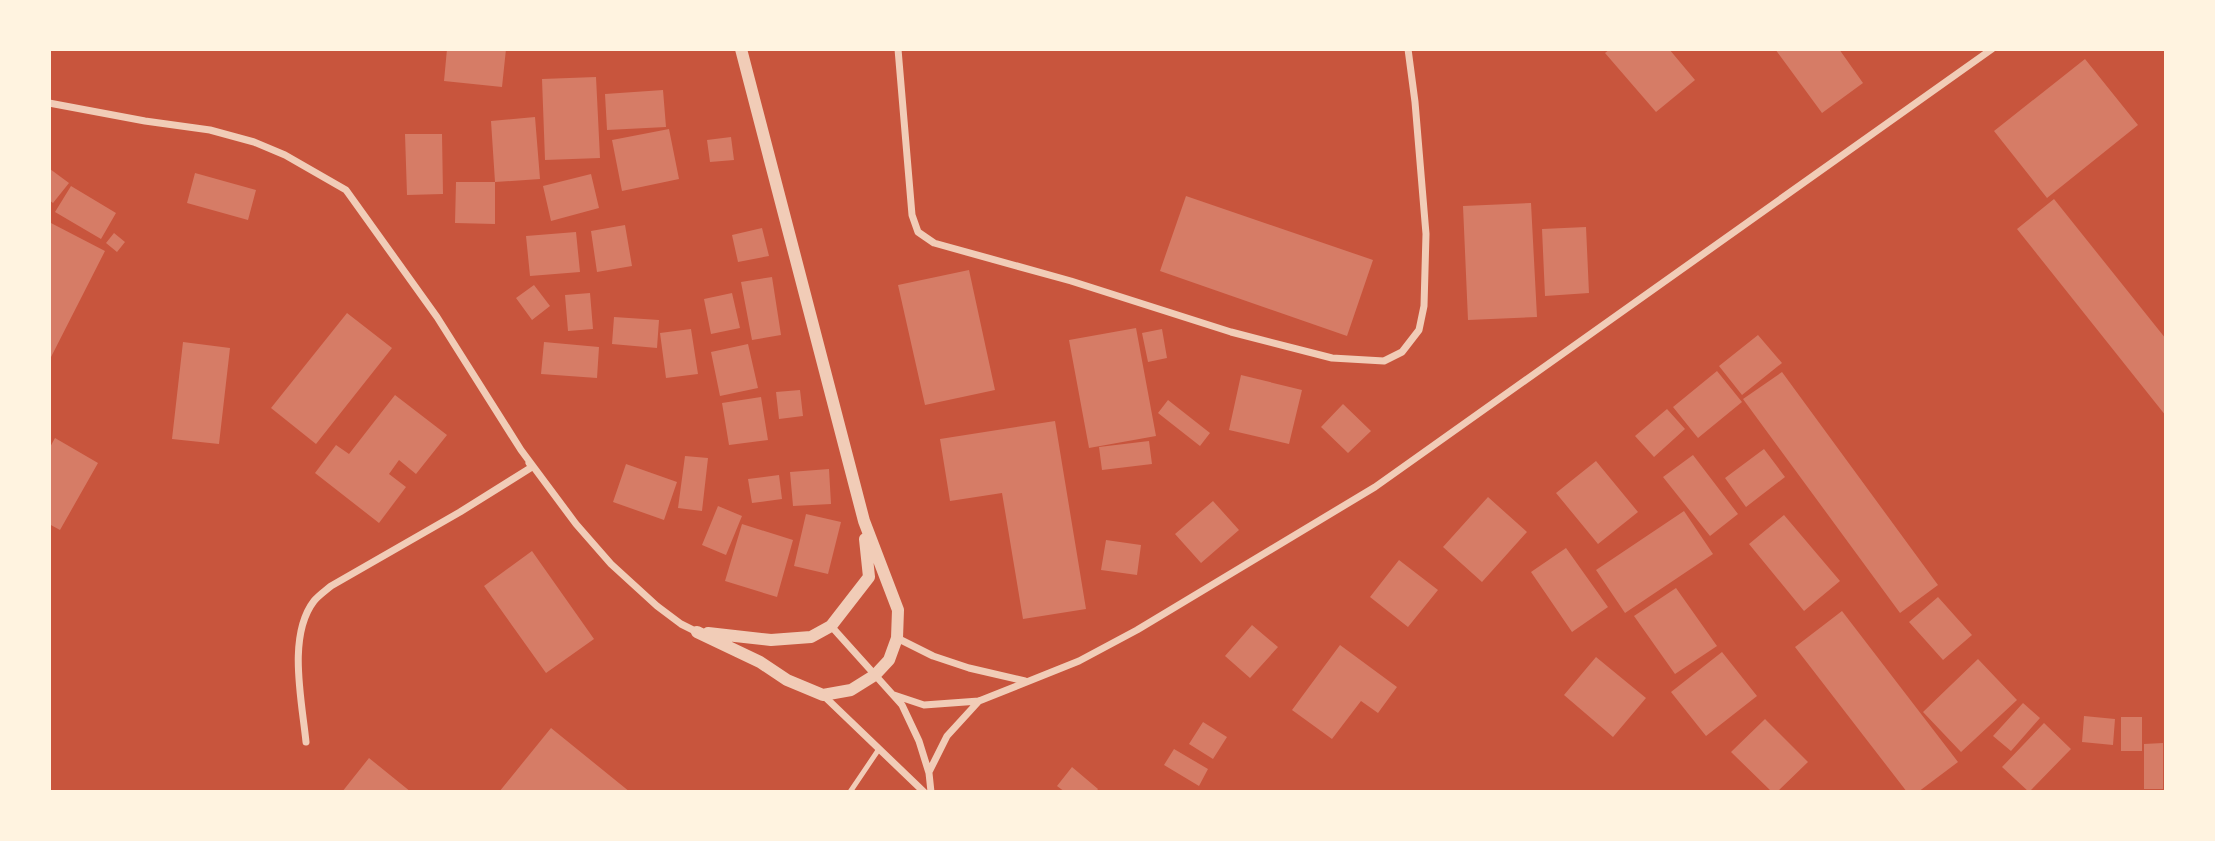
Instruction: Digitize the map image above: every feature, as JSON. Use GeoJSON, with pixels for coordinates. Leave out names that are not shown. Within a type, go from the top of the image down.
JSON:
{"type":"FeatureCollection","features":[{"type":"Feature","properties":{"kind":"street"},"geometry":{"type":"LineString","coordinates":[[741,49],[863,521],[898,610],[897,638],[889,660],[875,675],[851,691],[823,695]]}},
{"type":"Feature","properties":{"kind":"street"},"geometry":{"type":"LineString","coordinates":[[898,49],[912,215],[918,232],[934,243],[1071,281],[1244,335],[1332,358],[1384,361],[1402,352],[1419,330],[1424,306],[1426,234],[1408,49]]}},
{"type":"Feature","properties":{"kind":"street"},"geometry":{"type":"LineString","coordinates":[[894,695],[925,705],[979,701],[1079,661],[1137,630],[1376,487],[1992,49]]}},
{"type":"Feature","properties":{"kind":"street"},"geometry":{"type":"LineString","coordinates":[[49,103],[211,130],[254,142],[285,155],[346,190],[437,317],[532,467],[331,586],[314,600],[302,622],[298,643],[306,742]]}},
{"type":"Feature","properties":{"kind":"street"},"geometry":{"type":"LineString","coordinates":[[521,450],[576,524],[611,564],[657,606],[681,624],[760,662],[787,680],[823,695],[924,792]]}},
{"type":"Feature","properties":{"kind":"street"},"geometry":{"type":"LineString","coordinates":[[697,632],[771,640],[811,637],[831,626],[869,577],[863,521]]}},
{"type":"Feature","properties":{"kind":"street"},"geometry":{"type":"LineString","coordinates":[[831,626],[902,705],[919,741],[929,773],[931,792]]}},
{"type":"Feature","properties":{"kind":"street"},"geometry":{"type":"LineString","coordinates":[[897,638],[933,656],[969,668],[1026,681]]}},
{"type":"Feature","properties":{"kind":"street"},"geometry":{"type":"LineString","coordinates":[[929,773],[947,736],[979,701]]}},
{"type":"Feature","properties":{"kind":"lane"},"geometry":{"type":"LineString","coordinates":[[850,792],[879,749]]}},
{"type":"Feature","properties":{"kind":"building"},"geometry":{"type":"Polygon","coordinates":[[[447,49],[506,49],[502,87],[444,81],[447,49]]]}},
{"type":"Feature","properties":{"kind":"building"},"geometry":{"type":"Polygon","coordinates":[[[1610,49],[1669,49],[1695,80],[1656,112],[1605,53],[1610,49]]]}},
{"type":"Feature","properties":{"kind":"building"},"geometry":{"type":"Polygon","coordinates":[[[1775,49],[1839,49],[1863,83],[1822,113],[1775,49]]]}},
{"type":"Feature","properties":{"kind":"building"},"geometry":{"type":"Polygon","coordinates":[[[2085,59],[2138,125],[2047,198],[1994,131],[2085,59]]]}},
{"type":"Feature","properties":{"kind":"building"},"geometry":{"type":"Polygon","coordinates":[[[596,77],[600,158],[545,160],[542,79],[596,77]]]}},
{"type":"Feature","properties":{"kind":"building"},"geometry":{"type":"Polygon","coordinates":[[[663,90],[666,127],[607,130],[605,94],[663,90]]]}},
{"type":"Feature","properties":{"kind":"building"},"geometry":{"type":"Polygon","coordinates":[[[535,117],[540,179],[495,182],[491,121],[535,117]]]}},
{"type":"Feature","properties":{"kind":"building"},"geometry":{"type":"Polygon","coordinates":[[[669,129],[679,179],[622,191],[612,140],[669,129]]]}},
{"type":"Feature","properties":{"kind":"building"},"geometry":{"type":"Polygon","coordinates":[[[405,134],[442,134],[443,194],[407,195],[405,134]]]}},
{"type":"Feature","properties":{"kind":"building"},"geometry":{"type":"Polygon","coordinates":[[[731,137],[734,160],[710,162],[707,140],[731,137]]]}},
{"type":"Feature","properties":{"kind":"building"},"geometry":{"type":"Polygon","coordinates":[[[50,169],[69,183],[53,203],[49,200],[50,169]]]}},
{"type":"Feature","properties":{"kind":"building"},"geometry":{"type":"Polygon","coordinates":[[[195,173],[256,190],[248,220],[187,203],[195,173]]]}},
{"type":"Feature","properties":{"kind":"building"},"geometry":{"type":"Polygon","coordinates":[[[591,174],[599,208],[551,221],[543,186],[591,174]]]}},
{"type":"Feature","properties":{"kind":"building"},"geometry":{"type":"Polygon","coordinates":[[[456,182],[495,182],[495,224],[455,223],[456,182]]]}},
{"type":"Feature","properties":{"kind":"building"},"geometry":{"type":"Polygon","coordinates":[[[71,186],[116,213],[101,239],[55,212],[71,186]]]}},
{"type":"Feature","properties":{"kind":"building"},"geometry":{"type":"Polygon","coordinates":[[[1186,196],[1373,260],[1347,336],[1160,271],[1186,196]]]}},
{"type":"Feature","properties":{"kind":"building"},"geometry":{"type":"Polygon","coordinates":[[[2054,199],[2166,339],[2166,416],[2017,229],[2054,199]]]}},
{"type":"Feature","properties":{"kind":"building"},"geometry":{"type":"Polygon","coordinates":[[[1531,203],[1537,317],[1468,320],[1463,206],[1531,203]]]}},
{"type":"Feature","properties":{"kind":"building"},"geometry":{"type":"Polygon","coordinates":[[[49,222],[105,251],[49,361],[49,222]]]}},
{"type":"Feature","properties":{"kind":"building"},"geometry":{"type":"Polygon","coordinates":[[[625,225],[632,266],[597,272],[591,231],[625,225]]]}},
{"type":"Feature","properties":{"kind":"building"},"geometry":{"type":"Polygon","coordinates":[[[1586,227],[1589,293],[1545,296],[1542,229],[1586,227]]]}},
{"type":"Feature","properties":{"kind":"building"},"geometry":{"type":"Polygon","coordinates":[[[762,228],[769,256],[738,262],[732,235],[762,228]]]}},
{"type":"Feature","properties":{"kind":"building"},"geometry":{"type":"Polygon","coordinates":[[[576,232],[580,272],[530,276],[526,236],[576,232]]]}},
{"type":"Feature","properties":{"kind":"building"},"geometry":{"type":"Polygon","coordinates":[[[114,233],[125,242],[117,252],[106,243],[114,233]]]}},
{"type":"Feature","properties":{"kind":"building"},"geometry":{"type":"Polygon","coordinates":[[[969,270],[995,390],[925,405],[898,285],[969,270]]]}},
{"type":"Feature","properties":{"kind":"building"},"geometry":{"type":"Polygon","coordinates":[[[772,277],[781,335],[752,340],[741,282],[772,277]]]}},
{"type":"Feature","properties":{"kind":"building"},"geometry":{"type":"Polygon","coordinates":[[[534,285],[550,306],[532,320],[516,298],[534,285]]]}},
{"type":"Feature","properties":{"kind":"building"},"geometry":{"type":"Polygon","coordinates":[[[590,293],[593,329],[568,331],[565,295],[590,293]]]}},
{"type":"Feature","properties":{"kind":"building"},"geometry":{"type":"Polygon","coordinates":[[[732,293],[740,328],[711,334],[704,299],[732,293]]]}},
{"type":"Feature","properties":{"kind":"building"},"geometry":{"type":"Polygon","coordinates":[[[347,313],[392,348],[316,444],[271,408],[347,313]]]}},
{"type":"Feature","properties":{"kind":"building"},"geometry":{"type":"Polygon","coordinates":[[[614,317],[659,320],[657,348],[612,344],[614,317]]]}},
{"type":"Feature","properties":{"kind":"building"},"geometry":{"type":"Polygon","coordinates":[[[1136,328],[1156,436],[1089,448],[1069,340],[1136,328]]]}},
{"type":"Feature","properties":{"kind":"building"},"geometry":{"type":"Polygon","coordinates":[[[691,329],[698,374],[666,378],[660,333],[691,329]]]}},
{"type":"Feature","properties":{"kind":"building"},"geometry":{"type":"Polygon","coordinates":[[[1162,329],[1167,358],[1148,362],[1142,333],[1162,329]]]}},
{"type":"Feature","properties":{"kind":"building"},"geometry":{"type":"Polygon","coordinates":[[[1758,335],[1782,363],[1742,395],[1719,366],[1758,335]]]}},
{"type":"Feature","properties":{"kind":"building"},"geometry":{"type":"Polygon","coordinates":[[[183,342],[230,348],[219,444],[172,439],[183,342]]]}},
{"type":"Feature","properties":{"kind":"building"},"geometry":{"type":"Polygon","coordinates":[[[544,342],[599,347],[597,378],[541,374],[544,342]]]}},
{"type":"Feature","properties":{"kind":"building"},"geometry":{"type":"Polygon","coordinates":[[[748,344],[758,388],[720,396],[711,352],[748,344]]]}},
{"type":"Feature","properties":{"kind":"building"},"geometry":{"type":"Polygon","coordinates":[[[1717,371],[1742,402],[1698,438],[1673,407],[1717,371]]]}},
{"type":"Feature","properties":{"kind":"building"},"geometry":{"type":"Polygon","coordinates":[[[1782,372],[1938,585],[1900,613],[1743,399],[1782,372]]]}},
{"type":"Feature","properties":{"kind":"building"},"geometry":{"type":"Polygon","coordinates":[[[1241,375],[1302,390],[1289,444],[1229,430],[1241,375]]]}},
{"type":"Feature","properties":{"kind":"building"},"geometry":{"type":"Polygon","coordinates":[[[800,390],[803,416],[779,419],[776,392],[800,390]]]}},
{"type":"Feature","properties":{"kind":"building"},"geometry":{"type":"Polygon","coordinates":[[[395,395],[447,435],[416,474],[399,460],[389,474],[406,487],[379,523],[315,473],[336,445],[349,454],[395,395]]]}},
{"type":"Feature","properties":{"kind":"building"},"geometry":{"type":"Polygon","coordinates":[[[761,397],[768,440],[729,445],[722,403],[761,397]]]}},
{"type":"Feature","properties":{"kind":"building"},"geometry":{"type":"Polygon","coordinates":[[[1168,400],[1210,433],[1200,446],[1158,413],[1168,400]]]}},
{"type":"Feature","properties":{"kind":"building"},"geometry":{"type":"Polygon","coordinates":[[[1343,404],[1371,431],[1348,453],[1321,427],[1343,404]]]}},
{"type":"Feature","properties":{"kind":"building"},"geometry":{"type":"Polygon","coordinates":[[[1667,409],[1685,429],[1654,457],[1635,436],[1667,409]]]}},
{"type":"Feature","properties":{"kind":"building"},"geometry":{"type":"Polygon","coordinates":[[[1055,421],[1086,609],[1023,619],[1002,493],[950,501],[940,439],[1055,421]]]}},
{"type":"Feature","properties":{"kind":"building"},"geometry":{"type":"Polygon","coordinates":[[[55,438],[98,463],[60,530],[49,524],[49,449],[55,438]]]}},
{"type":"Feature","properties":{"kind":"building"},"geometry":{"type":"Polygon","coordinates":[[[1149,441],[1152,464],[1102,470],[1099,447],[1149,441]]]}},
{"type":"Feature","properties":{"kind":"building"},"geometry":{"type":"Polygon","coordinates":[[[1764,449],[1785,477],[1746,507],[1725,478],[1764,449]]]}},
{"type":"Feature","properties":{"kind":"building"},"geometry":{"type":"Polygon","coordinates":[[[1693,455],[1738,514],[1710,536],[1663,477],[1693,455]]]}},
{"type":"Feature","properties":{"kind":"building"},"geometry":{"type":"Polygon","coordinates":[[[685,456],[708,458],[702,511],[678,508],[685,456]]]}},
{"type":"Feature","properties":{"kind":"building"},"geometry":{"type":"Polygon","coordinates":[[[1596,461],[1638,512],[1598,544],[1556,493],[1596,461]]]}},
{"type":"Feature","properties":{"kind":"building"},"geometry":{"type":"Polygon","coordinates":[[[626,464],[677,482],[664,520],[613,502],[626,464]]]}},
{"type":"Feature","properties":{"kind":"building"},"geometry":{"type":"Polygon","coordinates":[[[829,469],[831,504],[793,506],[790,472],[829,469]]]}},
{"type":"Feature","properties":{"kind":"building"},"geometry":{"type":"Polygon","coordinates":[[[779,475],[782,499],[752,503],[748,479],[779,475]]]}},
{"type":"Feature","properties":{"kind":"building"},"geometry":{"type":"Polygon","coordinates":[[[1488,497],[1527,532],[1482,582],[1443,547],[1488,497]]]}},
{"type":"Feature","properties":{"kind":"building"},"geometry":{"type":"Polygon","coordinates":[[[1213,501],[1239,530],[1201,563],[1175,534],[1213,501]]]}},
{"type":"Feature","properties":{"kind":"building"},"geometry":{"type":"Polygon","coordinates":[[[718,506],[742,516],[726,555],[702,545],[718,506]]]}},
{"type":"Feature","properties":{"kind":"building"},"geometry":{"type":"Polygon","coordinates":[[[1684,511],[1713,554],[1625,613],[1596,570],[1684,511]]]}},
{"type":"Feature","properties":{"kind":"building"},"geometry":{"type":"Polygon","coordinates":[[[806,514],[841,522],[828,574],[794,566],[806,514]]]}},
{"type":"Feature","properties":{"kind":"building"},"geometry":{"type":"Polygon","coordinates":[[[1784,515],[1840,581],[1804,611],[1749,544],[1784,515]]]}},
{"type":"Feature","properties":{"kind":"building"},"geometry":{"type":"Polygon","coordinates":[[[742,524],[793,540],[777,597],[725,581],[742,524]]]}},
{"type":"Feature","properties":{"kind":"building"},"geometry":{"type":"Polygon","coordinates":[[[1106,540],[1141,545],[1137,575],[1101,570],[1106,540]]]}},
{"type":"Feature","properties":{"kind":"building"},"geometry":{"type":"Polygon","coordinates":[[[1566,548],[1608,607],[1572,632],[1531,572],[1566,548]]]}},
{"type":"Feature","properties":{"kind":"building"},"geometry":{"type":"Polygon","coordinates":[[[532,551],[594,639],[546,673],[484,586],[532,551]]]}},
{"type":"Feature","properties":{"kind":"building"},"geometry":{"type":"Polygon","coordinates":[[[1399,560],[1438,590],[1408,627],[1370,597],[1399,560]]]}},
{"type":"Feature","properties":{"kind":"building"},"geometry":{"type":"Polygon","coordinates":[[[1676,588],[1717,646],[1675,674],[1634,616],[1676,588]]]}},
{"type":"Feature","properties":{"kind":"building"},"geometry":{"type":"Polygon","coordinates":[[[1938,597],[1972,635],[1943,660],[1909,622],[1938,597]]]}},
{"type":"Feature","properties":{"kind":"building"},"geometry":{"type":"Polygon","coordinates":[[[1842,611],[1958,762],[1918,792],[1907,792],[1795,647],[1842,611]]]}},
{"type":"Feature","properties":{"kind":"building"},"geometry":{"type":"Polygon","coordinates":[[[1252,625],[1278,647],[1250,678],[1225,656],[1252,625]]]}},
{"type":"Feature","properties":{"kind":"building"},"geometry":{"type":"Polygon","coordinates":[[[1340,645],[1397,687],[1378,713],[1361,701],[1332,739],[1292,710],[1340,645]]]}},
{"type":"Feature","properties":{"kind":"building"},"geometry":{"type":"Polygon","coordinates":[[[1722,652],[1757,696],[1706,736],[1671,692],[1722,652]]]}},
{"type":"Feature","properties":{"kind":"building"},"geometry":{"type":"Polygon","coordinates":[[[1596,657],[1646,698],[1613,737],[1564,695],[1596,657]]]}},
{"type":"Feature","properties":{"kind":"building"},"geometry":{"type":"Polygon","coordinates":[[[1978,659],[2017,700],[1961,752],[1923,712],[1978,659]]]}},
{"type":"Feature","properties":{"kind":"building"},"geometry":{"type":"Polygon","coordinates":[[[2023,703],[2040,718],[2011,751],[1993,736],[2023,703]]]}},
{"type":"Feature","properties":{"kind":"building"},"geometry":{"type":"Polygon","coordinates":[[[2084,716],[2115,719],[2113,745],[2082,742],[2084,716]]]}},
{"type":"Feature","properties":{"kind":"building"},"geometry":{"type":"Polygon","coordinates":[[[2121,717],[2142,717],[2142,751],[2121,751],[2121,717]]]}},
{"type":"Feature","properties":{"kind":"building"},"geometry":{"type":"Polygon","coordinates":[[[1765,719],[1808,762],[1777,792],[1772,792],[1731,752],[1765,719]]]}},
{"type":"Feature","properties":{"kind":"building"},"geometry":{"type":"Polygon","coordinates":[[[1203,722],[1227,737],[1213,759],[1189,744],[1203,722]]]}},
{"type":"Feature","properties":{"kind":"building"},"geometry":{"type":"Polygon","coordinates":[[[2044,723],[2071,749],[2029,792],[2002,767],[2044,723]]]}},
{"type":"Feature","properties":{"kind":"building"},"geometry":{"type":"Polygon","coordinates":[[[551,728],[630,792],[499,792],[551,728]]]}},
{"type":"Feature","properties":{"kind":"building"},"geometry":{"type":"Polygon","coordinates":[[[2163,743],[2163,789],[2144,789],[2144,744],[2163,743]]]}},
{"type":"Feature","properties":{"kind":"building"},"geometry":{"type":"Polygon","coordinates":[[[1174,749],[1208,769],[1199,786],[1164,765],[1174,749]]]}},
{"type":"Feature","properties":{"kind":"building"},"geometry":{"type":"Polygon","coordinates":[[[369,758],[411,792],[342,792],[369,758]]]}},
{"type":"Feature","properties":{"kind":"building"},"geometry":{"type":"Polygon","coordinates":[[[1072,767],[1098,789],[1096,792],[1065,792],[1057,786],[1072,767]]]}}]}
